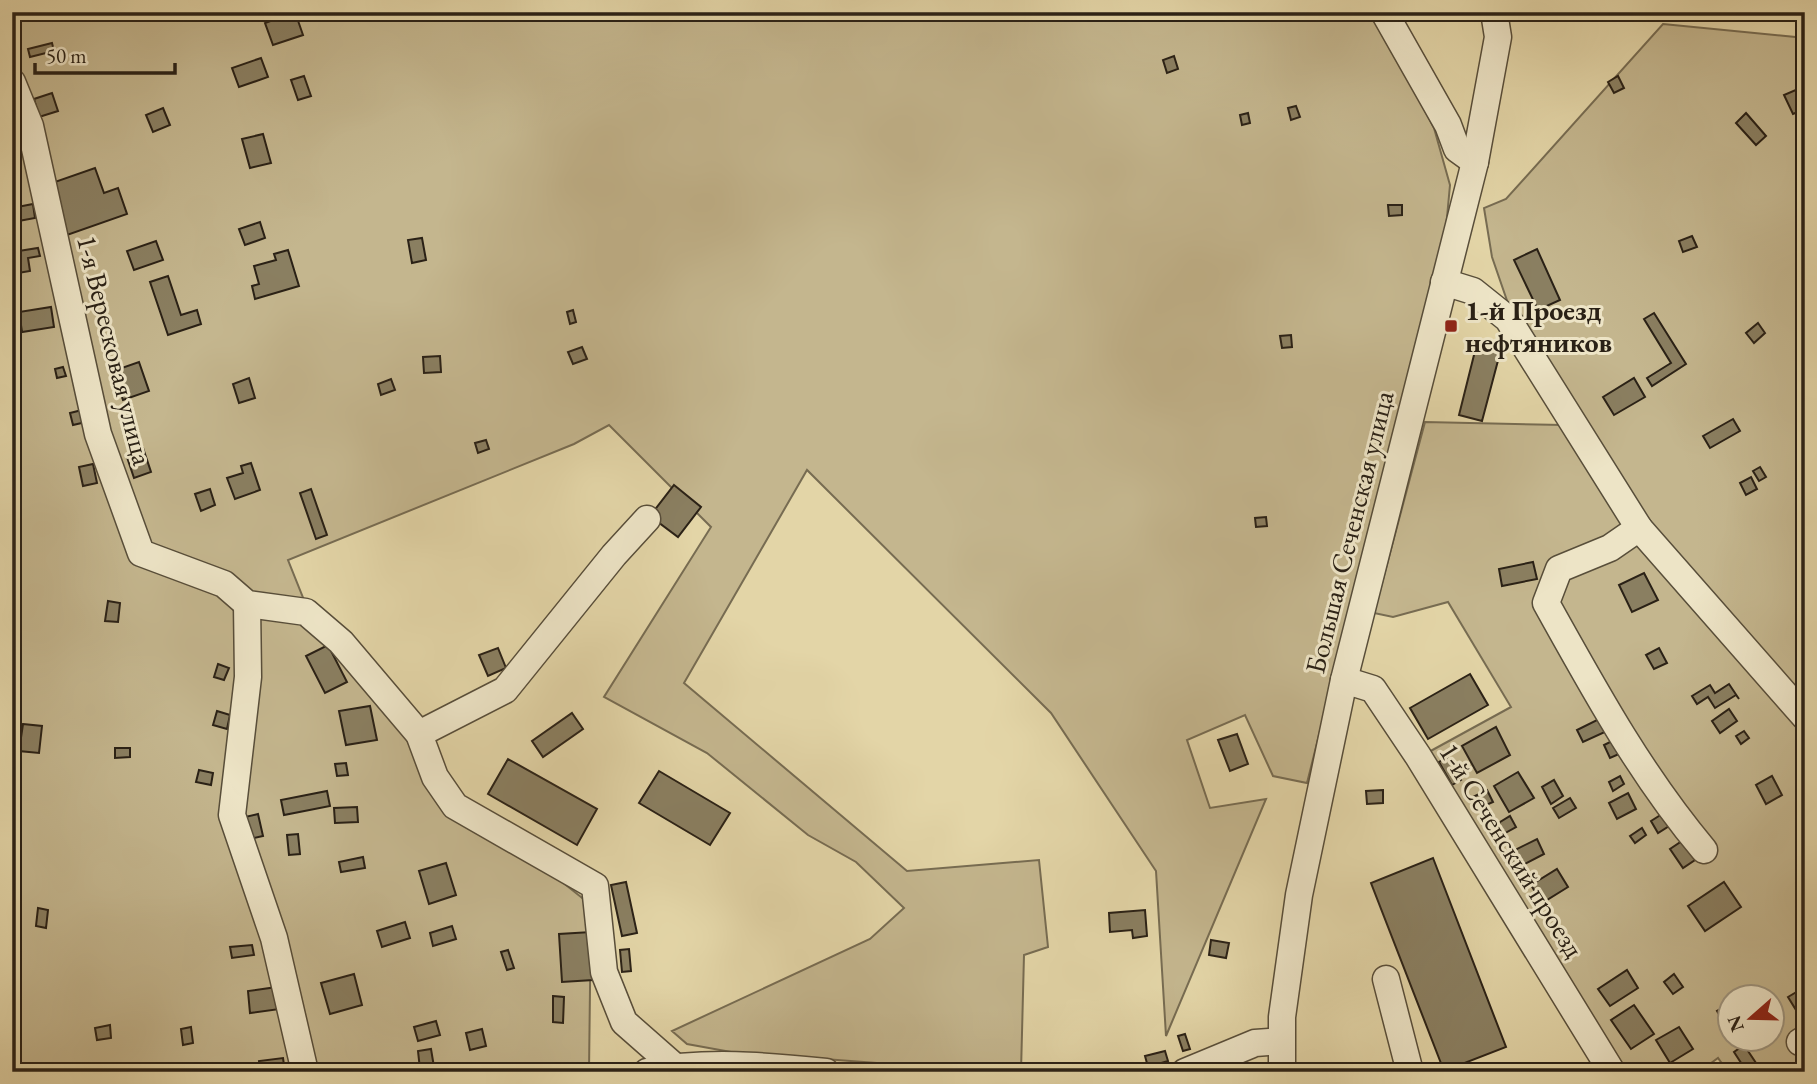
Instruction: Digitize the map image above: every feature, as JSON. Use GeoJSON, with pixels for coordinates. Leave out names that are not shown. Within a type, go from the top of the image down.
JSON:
{"type":"FeatureCollection","features":[{"type":"Feature","properties":{"kind":"street"},"geometry":{"type":"LineString","coordinates":[[1384,12],[1448,125],[1457,149],[1475,162]]}},
{"type":"Feature","properties":{"kind":"street","name":"Большая Сеченская улица"},"geometry":{"type":"LineString","coordinates":[[1282,1072],[1281,1041],[1298,895],[1343,680],[1475,162],[1499,20]]}},
{"type":"Feature","properties":{"kind":"street","name":"1-я Вересковая улица"},"geometry":{"type":"LineString","coordinates":[[12,82],[30,126],[97,434],[141,553],[224,584],[247,604]]}},
{"type":"Feature","properties":{"kind":"street"},"geometry":{"type":"LineString","coordinates":[[1444,282],[1474,290],[1507,319],[1639,528],[1805,717]]}},
{"type":"Feature","properties":{"kind":"street"},"geometry":{"type":"LineString","coordinates":[[419,734],[505,690],[614,555],[647,519]]}},
{"type":"Feature","properties":{"kind":"street"},"geometry":{"type":"LineString","coordinates":[[1639,528],[1610,548],[1559,569],[1546,603],[1663,801],[1704,850]]}},
{"type":"Feature","properties":{"kind":"street"},"geometry":{"type":"LineString","coordinates":[[305,1072],[274,938],[232,815],[248,677],[247,604],[306,612],[341,642],[419,734],[435,777],[455,806],[595,886],[604,972],[624,1022],[674,1066]]}},
{"type":"Feature","properties":{"kind":"street","name":"1-й Сеченский проезд"},"geometry":{"type":"LineString","coordinates":[[1343,680],[1373,689],[1418,757],[1612,1072]]}},
{"type":"Feature","properties":{"kind":"street"},"geometry":{"type":"LineString","coordinates":[[1386,979],[1410,1072]]}},
{"type":"Feature","properties":{"kind":"street"},"geometry":{"type":"LineString","coordinates":[[1185,1072],[1255,1043],[1281,1041]]}},
{"type":"Feature","properties":{"kind":"street"},"geometry":{"type":"LineString","coordinates":[[647,1072],[674,1066],[774,1067],[826,1072]]}},
{"type":"Feature","properties":{"kind":"shaded area"},"geometry":{"type":"Polygon","coordinates":[[[12,12],[1374,12],[1434,128],[1450,185],[1446,228],[1307,783],[1273,776],[1245,715],[1187,740],[1210,808],[1266,799],[1166,1036],[1156,871],[1051,713],[807,470],[684,683],[907,871],[1039,860],[1048,947],[1024,955],[1021,1072],[944,1072],[942,1068],[731,1052],[687,1044],[672,1031],[870,939],[904,908],[856,862],[808,835],[707,753],[604,697],[711,527],[609,425],[574,444],[288,560],[304,600],[398,722],[433,791],[532,858],[591,905],[589,1072],[12,1072],[12,12]]]}},
{"type":"Feature","properties":{"kind":"shaded area"},"geometry":{"type":"Polygon","coordinates":[[[1663,24],[1805,38],[1805,704],[1646,523],[1512,315],[1492,257],[1484,208],[1506,199],[1663,24]]]}},
{"type":"Feature","properties":{"kind":"shaded area"},"geometry":{"type":"Polygon","coordinates":[[[1425,422],[1563,425],[1805,728],[1805,1072],[1728,1072],[1718,1058],[1699,1072],[1620,1072],[1427,753],[1511,707],[1448,602],[1393,617],[1374,613],[1425,422]]]}},
{"type":"Feature","properties":{"kind":"building"},"geometry":{"type":"Polygon","coordinates":[[[295,12],[303,35],[273,45],[265,23],[295,12]]]}},
{"type":"Feature","properties":{"kind":"building"},"geometry":{"type":"Polygon","coordinates":[[[52,43],[54,51],[30,57],[28,49],[52,43]]]}},
{"type":"Feature","properties":{"kind":"building"},"geometry":{"type":"Polygon","coordinates":[[[1174,56],[1178,69],[1167,73],[1163,60],[1174,56]]]}},
{"type":"Feature","properties":{"kind":"building"},"geometry":{"type":"Polygon","coordinates":[[[261,58],[268,77],[239,87],[232,68],[261,58]]]}},
{"type":"Feature","properties":{"kind":"building"},"geometry":{"type":"Polygon","coordinates":[[[304,76],[311,96],[298,100],[291,80],[304,76]]]}},
{"type":"Feature","properties":{"kind":"building"},"geometry":{"type":"Polygon","coordinates":[[[1618,76],[1624,88],[1614,93],[1608,82],[1618,76]]]}},
{"type":"Feature","properties":{"kind":"building"},"geometry":{"type":"Polygon","coordinates":[[[1805,86],[1805,109],[1793,114],[1784,95],[1805,86]]]}},
{"type":"Feature","properties":{"kind":"building"},"geometry":{"type":"Polygon","coordinates":[[[52,93],[58,111],[39,117],[34,99],[52,93]]]}},
{"type":"Feature","properties":{"kind":"building"},"geometry":{"type":"Polygon","coordinates":[[[1296,106],[1300,117],[1291,120],[1288,108],[1296,106]]]}},
{"type":"Feature","properties":{"kind":"building"},"geometry":{"type":"Polygon","coordinates":[[[163,108],[170,125],[153,132],[146,115],[163,108]]]}},
{"type":"Feature","properties":{"kind":"building"},"geometry":{"type":"Polygon","coordinates":[[[1248,113],[1250,123],[1242,125],[1240,115],[1248,113]]]}},
{"type":"Feature","properties":{"kind":"building"},"geometry":{"type":"Polygon","coordinates":[[[1746,113],[1766,136],[1756,145],[1736,123],[1746,113]]]}},
{"type":"Feature","properties":{"kind":"building"},"geometry":{"type":"Polygon","coordinates":[[[263,134],[271,163],[250,168],[242,139],[263,134]]]}},
{"type":"Feature","properties":{"kind":"building"},"geometry":{"type":"Polygon","coordinates":[[[95,168],[104,193],[118,188],[127,214],[67,235],[49,184],[95,168]]]}},
{"type":"Feature","properties":{"kind":"building"},"geometry":{"type":"Polygon","coordinates":[[[33,204],[35,218],[13,222],[12,208],[33,204]]]}},
{"type":"Feature","properties":{"kind":"building"},"geometry":{"type":"Polygon","coordinates":[[[1388,205],[1402,205],[1402,215],[1389,216],[1388,205]]]}},
{"type":"Feature","properties":{"kind":"building"},"geometry":{"type":"Polygon","coordinates":[[[260,222],[265,238],[245,245],[239,229],[260,222]]]}},
{"type":"Feature","properties":{"kind":"building"},"geometry":{"type":"Polygon","coordinates":[[[1692,236],[1697,247],[1683,252],[1679,241],[1692,236]]]}},
{"type":"Feature","properties":{"kind":"building"},"geometry":{"type":"Polygon","coordinates":[[[422,238],[426,260],[412,263],[408,240],[422,238]]]}},
{"type":"Feature","properties":{"kind":"building"},"geometry":{"type":"Polygon","coordinates":[[[156,241],[163,260],[134,270],[127,251],[156,241]]]}},
{"type":"Feature","properties":{"kind":"building"},"geometry":{"type":"Polygon","coordinates":[[[38,248],[40,256],[28,258],[30,271],[12,274],[12,252],[38,248]]]}},
{"type":"Feature","properties":{"kind":"building"},"geometry":{"type":"Polygon","coordinates":[[[1537,249],[1560,300],[1538,310],[1514,260],[1537,249]]]}},
{"type":"Feature","properties":{"kind":"building"},"geometry":{"type":"Polygon","coordinates":[[[288,250],[299,286],[255,299],[252,286],[259,284],[254,266],[276,260],[274,254],[288,250]]]}},
{"type":"Feature","properties":{"kind":"building"},"geometry":{"type":"Polygon","coordinates":[[[168,276],[181,315],[197,310],[201,324],[168,335],[150,282],[168,276]]]}},
{"type":"Feature","properties":{"kind":"building"},"geometry":{"type":"Polygon","coordinates":[[[51,307],[54,327],[22,332],[19,312],[51,307]]]}},
{"type":"Feature","properties":{"kind":"building"},"geometry":{"type":"Polygon","coordinates":[[[573,310],[576,322],[570,324],[567,312],[573,310]]]}},
{"type":"Feature","properties":{"kind":"building"},"geometry":{"type":"Polygon","coordinates":[[[1654,313],[1686,364],[1652,386],[1647,378],[1671,363],[1644,319],[1654,313]]]}},
{"type":"Feature","properties":{"kind":"building"},"geometry":{"type":"Polygon","coordinates":[[[1758,323],[1765,333],[1754,343],[1746,333],[1758,323]]]}},
{"type":"Feature","properties":{"kind":"building"},"geometry":{"type":"Polygon","coordinates":[[[1291,335],[1292,347],[1282,348],[1280,336],[1291,335]]]}},
{"type":"Feature","properties":{"kind":"building"},"geometry":{"type":"Polygon","coordinates":[[[582,347],[587,359],[573,364],[568,352],[582,347]]]}},
{"type":"Feature","properties":{"kind":"building"},"geometry":{"type":"Polygon","coordinates":[[[1476,347],[1500,353],[1482,421],[1459,415],[1476,347]]]}},
{"type":"Feature","properties":{"kind":"building"},"geometry":{"type":"Polygon","coordinates":[[[440,356],[441,372],[424,373],[423,357],[440,356]]]}},
{"type":"Feature","properties":{"kind":"building"},"geometry":{"type":"Polygon","coordinates":[[[139,362],[149,391],[123,400],[113,371],[139,362]]]}},
{"type":"Feature","properties":{"kind":"building"},"geometry":{"type":"Polygon","coordinates":[[[63,367],[66,376],[57,378],[55,369],[63,367]]]}},
{"type":"Feature","properties":{"kind":"building"},"geometry":{"type":"Polygon","coordinates":[[[249,378],[255,398],[239,403],[233,384],[249,378]]]}},
{"type":"Feature","properties":{"kind":"building"},"geometry":{"type":"Polygon","coordinates":[[[1634,378],[1645,397],[1614,415],[1603,397],[1634,378]]]}},
{"type":"Feature","properties":{"kind":"building"},"geometry":{"type":"Polygon","coordinates":[[[391,379],[395,390],[381,395],[378,384],[391,379]]]}},
{"type":"Feature","properties":{"kind":"building"},"geometry":{"type":"Polygon","coordinates":[[[82,410],[86,422],[73,425],[70,413],[82,410]]]}},
{"type":"Feature","properties":{"kind":"building"},"geometry":{"type":"Polygon","coordinates":[[[1733,419],[1740,431],[1710,448],[1703,436],[1733,419]]]}},
{"type":"Feature","properties":{"kind":"building"},"geometry":{"type":"Polygon","coordinates":[[[486,440],[489,449],[478,453],[475,443],[486,440]]]}},
{"type":"Feature","properties":{"kind":"building"},"geometry":{"type":"Polygon","coordinates":[[[143,448],[151,472],[134,478],[126,454],[143,448]]]}},
{"type":"Feature","properties":{"kind":"building"},"geometry":{"type":"Polygon","coordinates":[[[251,463],[260,490],[235,499],[227,478],[243,473],[241,466],[251,463]]]}},
{"type":"Feature","properties":{"kind":"building"},"geometry":{"type":"Polygon","coordinates":[[[93,464],[97,483],[83,486],[79,467],[93,464]]]}},
{"type":"Feature","properties":{"kind":"building"},"geometry":{"type":"Polygon","coordinates":[[[1760,467],[1766,477],[1759,481],[1753,471],[1760,467]]]}},
{"type":"Feature","properties":{"kind":"building"},"geometry":{"type":"Polygon","coordinates":[[[1751,477],[1757,489],[1746,495],[1740,483],[1751,477]]]}},
{"type":"Feature","properties":{"kind":"building"},"geometry":{"type":"Polygon","coordinates":[[[674,485],[701,507],[678,537],[650,516],[674,485]]]}},
{"type":"Feature","properties":{"kind":"building"},"geometry":{"type":"Polygon","coordinates":[[[210,489],[215,505],[201,511],[195,494],[210,489]]]}},
{"type":"Feature","properties":{"kind":"building"},"geometry":{"type":"Polygon","coordinates":[[[311,489],[327,535],[316,539],[300,493],[311,489]]]}},
{"type":"Feature","properties":{"kind":"building"},"geometry":{"type":"Polygon","coordinates":[[[1266,517],[1267,526],[1256,527],[1255,518],[1266,517]]]}},
{"type":"Feature","properties":{"kind":"building"},"geometry":{"type":"Polygon","coordinates":[[[1533,562],[1537,579],[1502,586],[1499,569],[1533,562]]]}},
{"type":"Feature","properties":{"kind":"building"},"geometry":{"type":"Polygon","coordinates":[[[1644,573],[1658,600],[1632,612],[1619,585],[1644,573]]]}},
{"type":"Feature","properties":{"kind":"building"},"geometry":{"type":"Polygon","coordinates":[[[108,601],[120,603],[118,622],[105,621],[108,601]]]}},
{"type":"Feature","properties":{"kind":"building"},"geometry":{"type":"Polygon","coordinates":[[[328,645],[347,682],[325,693],[306,656],[328,645]]]}},
{"type":"Feature","properties":{"kind":"building"},"geometry":{"type":"Polygon","coordinates":[[[498,648],[506,668],[488,676],[479,655],[498,648]]]}},
{"type":"Feature","properties":{"kind":"building"},"geometry":{"type":"Polygon","coordinates":[[[1659,648],[1667,663],[1654,669],[1646,655],[1659,648]]]}},
{"type":"Feature","properties":{"kind":"building"},"geometry":{"type":"Polygon","coordinates":[[[218,664],[229,668],[224,680],[214,677],[218,664]]]}},
{"type":"Feature","properties":{"kind":"building"},"geometry":{"type":"Polygon","coordinates":[[[1470,674],[1488,705],[1428,739],[1410,708],[1470,674]]]}},
{"type":"Feature","properties":{"kind":"building"},"geometry":{"type":"Polygon","coordinates":[[[1729,684],[1739,699],[1736,695],[1715,708],[1708,697],[1697,704],[1692,696],[1710,685],[1715,693],[1729,684]]]}},
{"type":"Feature","properties":{"kind":"building"},"geometry":{"type":"Polygon","coordinates":[[[370,706],[377,740],[346,745],[339,711],[370,706]]]}},
{"type":"Feature","properties":{"kind":"building"},"geometry":{"type":"Polygon","coordinates":[[[1729,709],[1737,721],[1720,733],[1712,721],[1729,709]]]}},
{"type":"Feature","properties":{"kind":"building"},"geometry":{"type":"Polygon","coordinates":[[[217,711],[230,715],[227,729],[213,725],[217,711]]]}},
{"type":"Feature","properties":{"kind":"building"},"geometry":{"type":"Polygon","coordinates":[[[572,713],[583,729],[543,757],[532,741],[572,713]]]}},
{"type":"Feature","properties":{"kind":"building"},"geometry":{"type":"Polygon","coordinates":[[[1601,718],[1607,731],[1583,742],[1577,730],[1601,718]]]}},
{"type":"Feature","properties":{"kind":"building"},"geometry":{"type":"Polygon","coordinates":[[[23,724],[42,726],[39,753],[19,751],[23,724]]]}},
{"type":"Feature","properties":{"kind":"building"},"geometry":{"type":"Polygon","coordinates":[[[1496,727],[1510,755],[1477,773],[1462,746],[1496,727]]]}},
{"type":"Feature","properties":{"kind":"building"},"geometry":{"type":"Polygon","coordinates":[[[1744,731],[1749,738],[1741,744],[1736,736],[1744,731]]]}},
{"type":"Feature","properties":{"kind":"building"},"geometry":{"type":"Polygon","coordinates":[[[1237,734],[1248,764],[1230,771],[1218,740],[1237,734]]]}},
{"type":"Feature","properties":{"kind":"building"},"geometry":{"type":"Polygon","coordinates":[[[1612,741],[1619,754],[1610,758],[1604,745],[1612,741]]]}},
{"type":"Feature","properties":{"kind":"building"},"geometry":{"type":"Polygon","coordinates":[[[115,748],[130,748],[130,757],[115,758],[115,748]]]}},
{"type":"Feature","properties":{"kind":"building"},"geometry":{"type":"Polygon","coordinates":[[[1447,757],[1461,780],[1452,785],[1439,762],[1447,757]]]}},
{"type":"Feature","properties":{"kind":"building"},"geometry":{"type":"Polygon","coordinates":[[[508,759],[597,809],[577,845],[488,794],[508,759]]]}},
{"type":"Feature","properties":{"kind":"building"},"geometry":{"type":"Polygon","coordinates":[[[346,763],[348,775],[337,776],[335,764],[346,763]]]}},
{"type":"Feature","properties":{"kind":"building"},"geometry":{"type":"Polygon","coordinates":[[[199,770],[213,773],[211,785],[196,782],[199,770]]]}},
{"type":"Feature","properties":{"kind":"building"},"geometry":{"type":"Polygon","coordinates":[[[659,771],[730,813],[710,845],[639,803],[659,771]]]}},
{"type":"Feature","properties":{"kind":"building"},"geometry":{"type":"Polygon","coordinates":[[[1518,772],[1534,798],[1509,812],[1494,786],[1518,772]]]}},
{"type":"Feature","properties":{"kind":"building"},"geometry":{"type":"Polygon","coordinates":[[[1620,776],[1624,784],[1613,791],[1609,782],[1620,776]]]}},
{"type":"Feature","properties":{"kind":"building"},"geometry":{"type":"Polygon","coordinates":[[[1772,776],[1782,795],[1766,804],[1756,785],[1772,776]]]}},
{"type":"Feature","properties":{"kind":"building"},"geometry":{"type":"Polygon","coordinates":[[[1554,780],[1563,796],[1551,804],[1542,787],[1554,780]]]}},
{"type":"Feature","properties":{"kind":"building"},"geometry":{"type":"Polygon","coordinates":[[[1383,790],[1383,803],[1367,804],[1366,791],[1383,790]]]}},
{"type":"Feature","properties":{"kind":"building"},"geometry":{"type":"Polygon","coordinates":[[[1487,790],[1493,802],[1475,810],[1469,799],[1487,790]]]}},
{"type":"Feature","properties":{"kind":"building"},"geometry":{"type":"Polygon","coordinates":[[[327,791],[330,806],[284,815],[281,800],[327,791]]]}},
{"type":"Feature","properties":{"kind":"building"},"geometry":{"type":"Polygon","coordinates":[[[1628,793],[1636,809],[1617,819],[1609,803],[1628,793]]]}},
{"type":"Feature","properties":{"kind":"building"},"geometry":{"type":"Polygon","coordinates":[[[1570,798],[1576,808],[1559,818],[1553,808],[1570,798]]]}},
{"type":"Feature","properties":{"kind":"building"},"geometry":{"type":"Polygon","coordinates":[[[357,807],[358,822],[335,823],[334,808],[357,807]]]}},
{"type":"Feature","properties":{"kind":"building"},"geometry":{"type":"Polygon","coordinates":[[[1667,811],[1674,823],[1658,833],[1651,821],[1667,811]]]}},
{"type":"Feature","properties":{"kind":"building"},"geometry":{"type":"Polygon","coordinates":[[[258,814],[263,836],[245,840],[241,818],[258,814]]]}},
{"type":"Feature","properties":{"kind":"building"},"geometry":{"type":"Polygon","coordinates":[[[1510,816],[1516,827],[1498,837],[1492,827],[1510,816]]]}},
{"type":"Feature","properties":{"kind":"building"},"geometry":{"type":"Polygon","coordinates":[[[1642,828],[1646,835],[1635,843],[1630,836],[1642,828]]]}},
{"type":"Feature","properties":{"kind":"building"},"geometry":{"type":"Polygon","coordinates":[[[298,834],[300,854],[289,855],[287,835],[298,834]]]}},
{"type":"Feature","properties":{"kind":"building"},"geometry":{"type":"Polygon","coordinates":[[[1688,837],[1701,856],[1683,868],[1670,849],[1688,837]]]}},
{"type":"Feature","properties":{"kind":"building"},"geometry":{"type":"Polygon","coordinates":[[[1537,839],[1544,854],[1515,869],[1507,854],[1537,839]]]}},
{"type":"Feature","properties":{"kind":"building"},"geometry":{"type":"Polygon","coordinates":[[[363,857],[365,868],[341,872],[339,862],[363,857]]]}},
{"type":"Feature","properties":{"kind":"building"},"geometry":{"type":"Polygon","coordinates":[[[1433,858],[1506,1047],[1444,1071],[1371,883],[1433,858]]]}},
{"type":"Feature","properties":{"kind":"building"},"geometry":{"type":"Polygon","coordinates":[[[446,863],[456,895],[429,904],[419,871],[446,863]]]}},
{"type":"Feature","properties":{"kind":"building"},"geometry":{"type":"Polygon","coordinates":[[[1557,869],[1568,887],[1542,903],[1531,885],[1557,869]]]}},
{"type":"Feature","properties":{"kind":"building"},"geometry":{"type":"Polygon","coordinates":[[[626,882],[637,933],[622,936],[611,885],[626,882]]]}},
{"type":"Feature","properties":{"kind":"building"},"geometry":{"type":"Polygon","coordinates":[[[1724,882],[1741,907],[1705,931],[1688,906],[1724,882]]]}},
{"type":"Feature","properties":{"kind":"building"},"geometry":{"type":"Polygon","coordinates":[[[38,908],[48,910],[46,928],[36,926],[38,908]]]}},
{"type":"Feature","properties":{"kind":"building"},"geometry":{"type":"Polygon","coordinates":[[[1145,910],[1147,936],[1133,938],[1132,930],[1110,932],[1109,913],[1145,910]]]}},
{"type":"Feature","properties":{"kind":"building"},"geometry":{"type":"Polygon","coordinates":[[[405,922],[410,938],[382,947],[377,931],[405,922]]]}},
{"type":"Feature","properties":{"kind":"building"},"geometry":{"type":"Polygon","coordinates":[[[452,926],[456,939],[433,946],[430,933],[452,926]]]}},
{"type":"Feature","properties":{"kind":"building"},"geometry":{"type":"Polygon","coordinates":[[[591,932],[593,980],[562,982],[559,934],[591,932]]]}},
{"type":"Feature","properties":{"kind":"building"},"geometry":{"type":"Polygon","coordinates":[[[1211,940],[1229,943],[1226,958],[1209,955],[1211,940]]]}},
{"type":"Feature","properties":{"kind":"building"},"geometry":{"type":"Polygon","coordinates":[[[252,945],[254,955],[232,958],[230,947],[252,945]]]}},
{"type":"Feature","properties":{"kind":"building"},"geometry":{"type":"Polygon","coordinates":[[[629,949],[631,971],[622,972],[620,950],[629,949]]]}},
{"type":"Feature","properties":{"kind":"building"},"geometry":{"type":"Polygon","coordinates":[[[508,950],[514,968],[507,970],[501,952],[508,950]]]}},
{"type":"Feature","properties":{"kind":"building"},"geometry":{"type":"Polygon","coordinates":[[[1627,970],[1638,988],[1610,1006],[1598,989],[1627,970]]]}},
{"type":"Feature","properties":{"kind":"building"},"geometry":{"type":"Polygon","coordinates":[[[354,974],[362,1005],[330,1014],[321,983],[354,974]]]}},
{"type":"Feature","properties":{"kind":"building"},"geometry":{"type":"Polygon","coordinates":[[[1674,974],[1683,987],[1673,994],[1664,982],[1674,974]]]}},
{"type":"Feature","properties":{"kind":"building"},"geometry":{"type":"Polygon","coordinates":[[[277,987],[280,1009],[250,1013],[248,991],[277,987]]]}},
{"type":"Feature","properties":{"kind":"building"},"geometry":{"type":"Polygon","coordinates":[[[1805,987],[1805,1023],[1804,1023],[1788,997],[1805,987]]]}},
{"type":"Feature","properties":{"kind":"building"},"geometry":{"type":"Polygon","coordinates":[[[553,996],[564,997],[563,1023],[553,1022],[553,996]]]}},
{"type":"Feature","properties":{"kind":"building"},"geometry":{"type":"Polygon","coordinates":[[[1634,1005],[1654,1034],[1631,1049],[1611,1020],[1634,1005]]]}},
{"type":"Feature","properties":{"kind":"building"},"geometry":{"type":"Polygon","coordinates":[[[436,1021],[440,1035],[418,1041],[414,1027],[436,1021]]]}},
{"type":"Feature","properties":{"kind":"building"},"geometry":{"type":"Polygon","coordinates":[[[110,1025],[111,1038],[97,1040],[95,1028],[110,1025]]]}},
{"type":"Feature","properties":{"kind":"building"},"geometry":{"type":"Polygon","coordinates":[[[191,1027],[193,1043],[183,1045],[181,1029],[191,1027]]]}},
{"type":"Feature","properties":{"kind":"building"},"geometry":{"type":"Polygon","coordinates":[[[1679,1027],[1693,1049],[1670,1063],[1656,1040],[1679,1027]]]}},
{"type":"Feature","properties":{"kind":"building"},"geometry":{"type":"Polygon","coordinates":[[[482,1029],[486,1046],[470,1050],[466,1033],[482,1029]]]}},
{"type":"Feature","properties":{"kind":"building"},"geometry":{"type":"Polygon","coordinates":[[[1185,1034],[1190,1049],[1183,1051],[1178,1036],[1185,1034]]]}},
{"type":"Feature","properties":{"kind":"building"},"geometry":{"type":"Polygon","coordinates":[[[431,1049],[434,1067],[420,1069],[418,1051],[431,1049]]]}},
{"type":"Feature","properties":{"kind":"building"},"geometry":{"type":"Polygon","coordinates":[[[1165,1051],[1168,1061],[1148,1067],[1145,1056],[1165,1051]]]}},
{"type":"Feature","properties":{"kind":"building"},"geometry":{"type":"Polygon","coordinates":[[[1734,1052],[1749,1052],[1760,1069],[1747,1072],[1734,1052]]]}},
{"type":"Feature","properties":{"kind":"building"},"geometry":{"type":"Polygon","coordinates":[[[283,1058],[285,1072],[260,1072],[259,1061],[283,1058]]]}},
{"type":"Feature","properties":{"kind":"place","name":"1-й Проезд нефтяников"},"geometry":{"type":"Point","coordinates":[1451,326]}}]}
